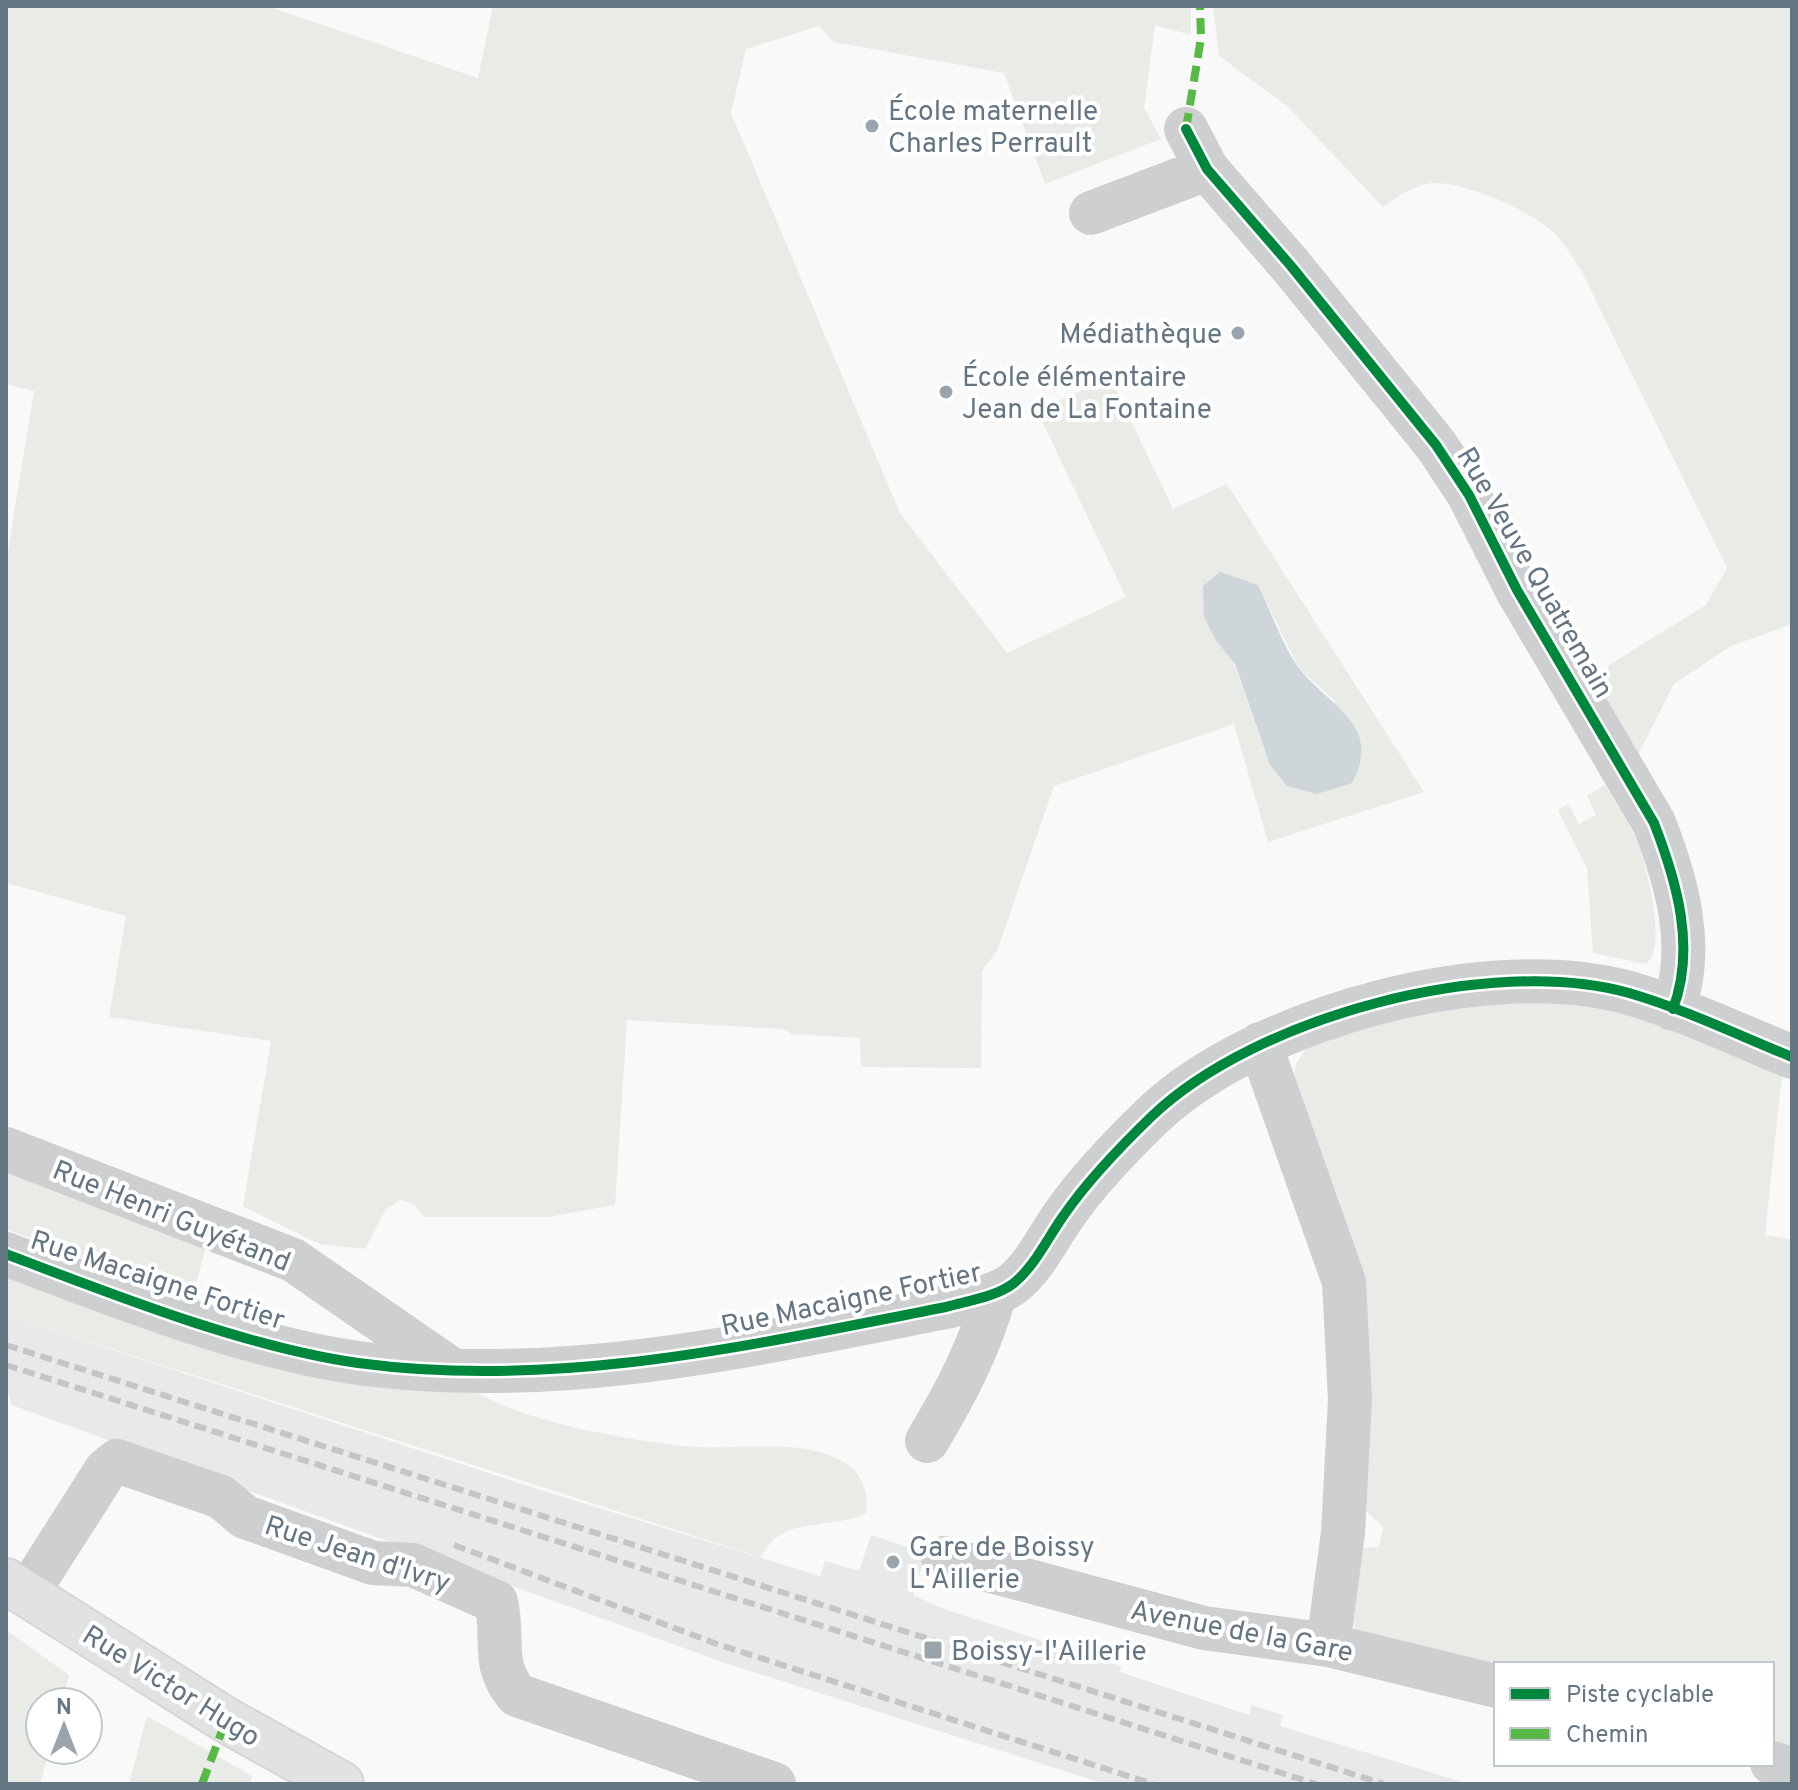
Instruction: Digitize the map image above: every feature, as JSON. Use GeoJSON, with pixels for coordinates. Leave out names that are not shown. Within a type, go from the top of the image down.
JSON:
{"type":"FeatureCollection","features":[{"type":"Feature","properties":{"kind":"main road","name":"Rue Victor Hugo"},"geometry":{"type":"LineString","coordinates":[[16,1587],[226,1720],[341,1784]]}},
{"type":"Feature","properties":{"kind":"street","name":"Rue Veuve Quatremain"},"geometry":{"type":"LineString","coordinates":[[1186,129],[1207,169],[1291,266],[1436,445],[1469,495],[1517,590],[1654,823],[1669,862],[1684,945],[1683,983],[1673,1009]]}},
{"type":"Feature","properties":{"kind":"street"},"geometry":{"type":"LineString","coordinates":[[1091,213],[1207,169]]}},
{"type":"Feature","properties":{"kind":"street","name":"Rue Macaigne Fortier"},"geometry":{"type":"LineString","coordinates":[[6,1254],[249,1339],[357,1363],[453,1371],[637,1365],[946,1307],[995,1293],[1013,1284],[1022,1274],[1066,1212],[1153,1114],[1214,1068],[1282,1033],[1408,996],[1512,982],[1566,983],[1627,993],[1792,1057]]}},
{"type":"Feature","properties":{"kind":"street"},"geometry":{"type":"LineString","coordinates":[[1260,1044],[1344,1282],[1350,1399],[1343,1533],[1328,1645]]}},
{"type":"Feature","properties":{"kind":"street","name":"Rue Henri Guyétand"},"geometry":{"type":"LineString","coordinates":[[6,1149],[293,1260],[453,1371]]}},
{"type":"Feature","properties":{"kind":"street"},"geometry":{"type":"LineString","coordinates":[[927,1441],[961,1384],[984,1330],[995,1293]]}},
{"type":"Feature","properties":{"kind":"street","name":"Rue Jean d'Ivry"},"geometry":{"type":"LineString","coordinates":[[16,1587],[106,1470],[117,1461],[221,1497],[245,1517],[373,1563],[413,1565],[496,1602],[501,1624],[499,1660],[503,1679],[517,1695],[774,1784]]}},
{"type":"Feature","properties":{"kind":"street","name":"Avenue de la Gare"},"geometry":{"type":"LineString","coordinates":[[943,1558],[1204,1628],[1328,1645],[1494,1686]]}},
{"type":"Feature","properties":{"kind":"shaded area"},"geometry":{"type":"Polygon","coordinates":[[[6,6],[267,6],[478,78],[493,6],[1191,6],[1191,35],[1155,25],[1144,108],[1161,139],[1045,184],[1004,73],[834,42],[819,26],[746,49],[731,113],[900,513],[1007,653],[1126,597],[1037,411],[1110,377],[1173,509],[1227,484],[1424,792],[1268,842],[1234,724],[1054,786],[997,951],[982,971],[981,1068],[861,1067],[860,1038],[792,1034],[783,1029],[627,1020],[615,1205],[547,1217],[424,1217],[414,1204],[401,1200],[386,1209],[365,1249],[319,1244],[243,1206],[271,1041],[109,1017],[126,916],[6,883],[6,563],[34,391],[6,384],[6,6]],[[1258,585],[1234,664],[1270,765],[1336,702],[1299,668],[1258,585]]]}},
{"type":"Feature","properties":{"kind":"shaded area"},"geometry":{"type":"Polygon","coordinates":[[[1213,6],[1792,6],[1792,624],[1729,647],[1674,684],[1638,755],[1600,691],[1609,665],[1706,605],[1727,568],[1581,270],[1560,239],[1545,226],[1514,207],[1475,191],[1440,183],[1426,184],[1409,190],[1383,207],[1287,106],[1219,56],[1213,6]]]}},
{"type":"Feature","properties":{"kind":"shaded area"},"geometry":{"type":"Polygon","coordinates":[[[1220,572],[1258,585],[1299,668],[1349,718],[1361,746],[1360,763],[1352,783],[1317,794],[1287,786],[1270,765],[1235,664],[1215,639],[1204,616],[1203,586],[1220,572]]]}},
{"type":"Feature","properties":{"kind":"shaded area"},"geometry":{"type":"Polygon","coordinates":[[[1605,785],[1636,839],[1650,885],[1655,942],[1652,956],[1645,964],[1593,953],[1587,868],[1558,810],[1568,804],[1579,824],[1596,815],[1587,795],[1605,785]]]}},
{"type":"Feature","properties":{"kind":"shaded area"},"geometry":{"type":"Polygon","coordinates":[[[1551,1001],[1629,1013],[1782,1074],[1765,1235],[1792,1240],[1792,1755],[1774,1750],[1774,1662],[1494,1664],[1357,1631],[1343,1608],[1363,1548],[1379,1547],[1383,1527],[1362,1507],[1361,1275],[1337,1195],[1294,1075],[1296,1064],[1306,1049],[1359,1029],[1443,1008],[1551,1001]]]}},
{"type":"Feature","properties":{"kind":"shaded area"},"geometry":{"type":"Polygon","coordinates":[[[6,1159],[207,1242],[192,1300],[6,1229],[6,1159]]]}},
{"type":"Feature","properties":{"kind":"shaded area"},"geometry":{"type":"Polygon","coordinates":[[[6,1267],[467,1387],[515,1410],[571,1427],[684,1446],[789,1447],[829,1455],[853,1468],[861,1479],[866,1493],[866,1513],[787,1531],[775,1539],[760,1557],[6,1315],[6,1267]]]}},
{"type":"Feature","properties":{"kind":"shaded area"},"geometry":{"type":"Polygon","coordinates":[[[6,1315],[544,1491],[820,1576],[825,1561],[859,1571],[871,1535],[926,1553],[913,1595],[944,1609],[1121,1666],[1120,1672],[1249,1715],[1252,1705],[1283,1715],[1280,1726],[1469,1784],[1105,1784],[725,1663],[11,1405],[6,1382],[6,1315]]]}},
{"type":"Feature","properties":{"kind":"shaded area"},"geometry":{"type":"Polygon","coordinates":[[[6,1630],[69,1675],[66,1686],[24,1686],[24,1766],[45,1766],[40,1784],[6,1784],[6,1630]]]}},
{"type":"Feature","properties":{"kind":"shaded area"},"geometry":{"type":"Polygon","coordinates":[[[147,1716],[252,1776],[250,1784],[129,1784],[147,1716]]]}},
{"type":"Feature","properties":{"kind":"railway"},"geometry":{"type":"LineString","coordinates":[[6,1345],[1384,1784]]}},
{"type":"Feature","properties":{"kind":"railway"},"geometry":{"type":"LineString","coordinates":[[6,1365],[1316,1784]]}},
{"type":"Feature","properties":{"kind":"railway"},"geometry":{"type":"LineString","coordinates":[[454,1545],[717,1644],[1153,1784]]}},
{"type":"Feature","properties":{"kind":"marked path"},"geometry":{"type":"LineString","coordinates":[[1186,129],[1201,38],[1200,6]]}},
{"type":"Feature","properties":{"kind":"marked path"},"geometry":{"type":"LineString","coordinates":[[202,1784],[226,1720]]}},
{"type":"Feature","properties":{"kind":"cycle path"},"geometry":{"type":"LineString","coordinates":[[1186,129],[1207,169],[1291,266],[1436,445],[1469,495],[1517,590],[1654,823],[1670,868],[1681,915],[1683,962],[1673,1009]]}},
{"type":"Feature","properties":{"kind":"cycle path"},"geometry":{"type":"LineString","coordinates":[[6,1254],[225,1332],[358,1363],[433,1370],[507,1371],[654,1359],[727,1349],[946,1307],[999,1292],[1014,1283],[1028,1268],[1073,1202],[1117,1151],[1152,1116],[1197,1081],[1251,1050],[1312,1023],[1377,1003],[1444,989],[1510,982],[1573,983],[1650,999],[1792,1057]]}},
{"type":"Feature","properties":{"kind":"place","name":"École maternelle Charles Perrault"},"geometry":{"type":"Point","coordinates":[872,126]}},
{"type":"Feature","properties":{"kind":"place","name":"Médiathèque"},"geometry":{"type":"Point","coordinates":[1238,333]}},
{"type":"Feature","properties":{"kind":"place","name":"École élémentaire Jean de La Fontaine"},"geometry":{"type":"Point","coordinates":[946,392]}},
{"type":"Feature","properties":{"kind":"place","name":"Gare de Boissy L'Aillerie"},"geometry":{"type":"Point","coordinates":[893,1562]}},
{"type":"Feature","properties":{"kind":"place","name":"Boissy-l'Aillerie"},"geometry":{"type":"Point","coordinates":[933,1650]}}]}
